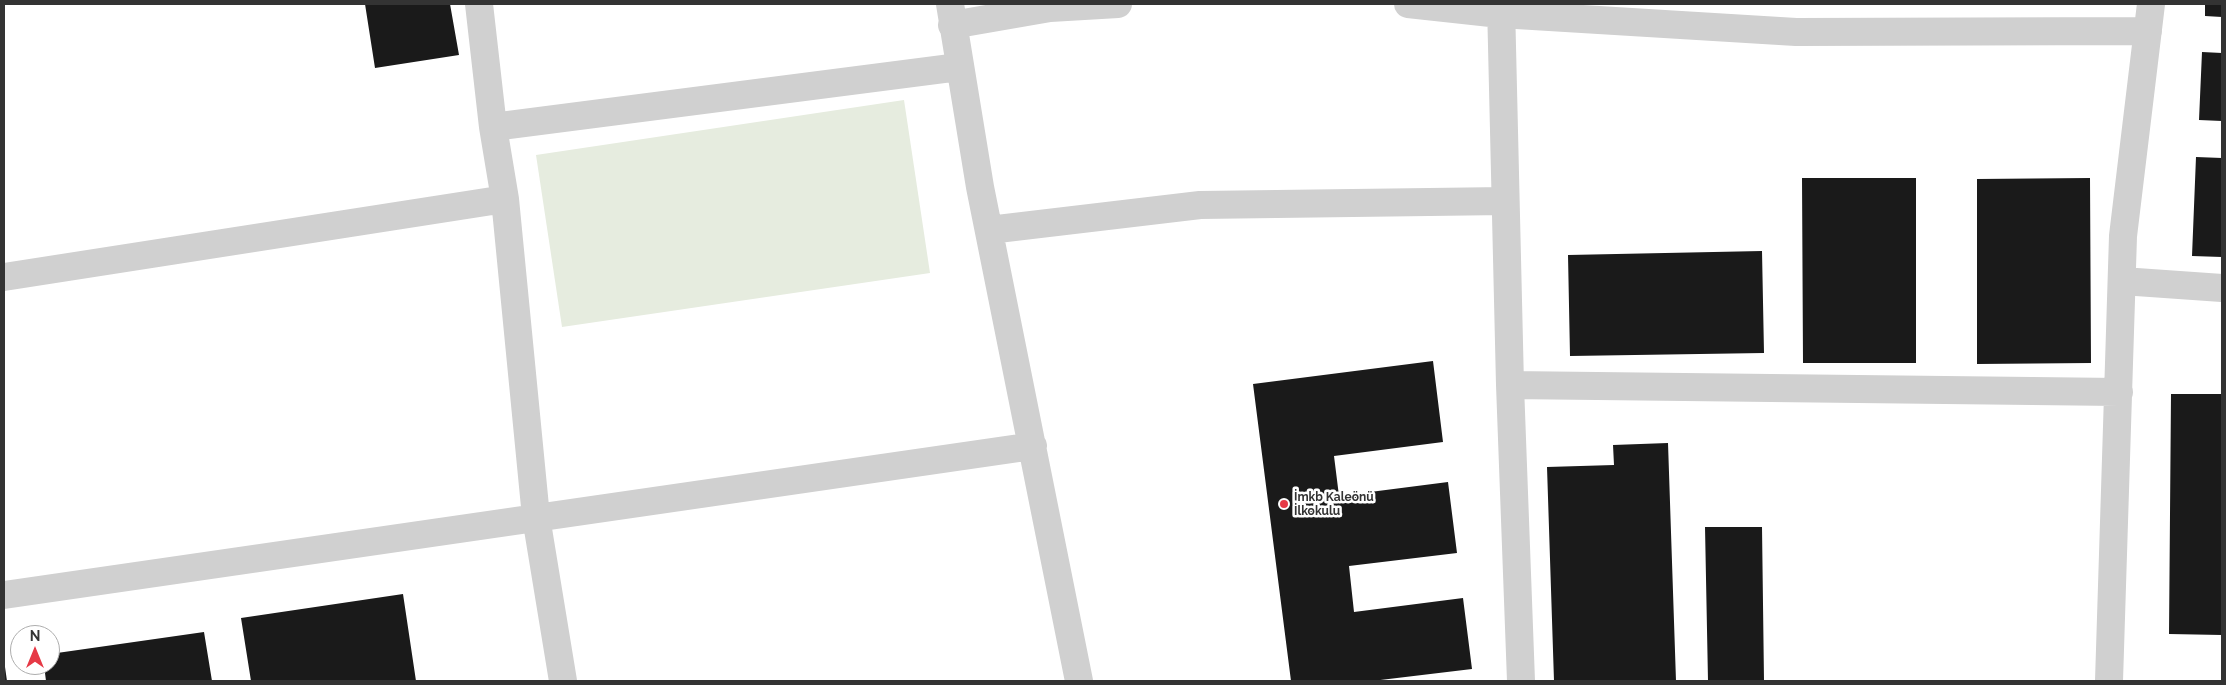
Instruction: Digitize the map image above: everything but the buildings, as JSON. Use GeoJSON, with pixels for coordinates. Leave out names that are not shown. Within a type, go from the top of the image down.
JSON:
{"type":"FeatureCollection","features":[{"type":"Feature","properties":{"kind":"street"},"geometry":{"type":"LineString","coordinates":[[479,4],[493,127],[505,199],[536,517],[563,681]]}},
{"type":"Feature","properties":{"kind":"street"},"geometry":{"type":"LineString","coordinates":[[1078,681],[989,230],[951,14],[1118,4]]}},
{"type":"Feature","properties":{"kind":"street"},"geometry":{"type":"LineString","coordinates":[[1408,4],[1501,9],[1796,32],[2148,31]]}},
{"type":"Feature","properties":{"kind":"street"},"geometry":{"type":"LineString","coordinates":[[2109,681],[2124,236],[2151,4]]}},
{"type":"Feature","properties":{"kind":"street"},"geometry":{"type":"LineString","coordinates":[[1501,9],[1510,385],[1521,681]]}},
{"type":"Feature","properties":{"kind":"street"},"geometry":{"type":"LineString","coordinates":[[493,127],[959,67]]}},
{"type":"Feature","properties":{"kind":"street"},"geometry":{"type":"LineString","coordinates":[[4,277],[505,199]]}},
{"type":"Feature","properties":{"kind":"street"},"geometry":{"type":"LineString","coordinates":[[989,230],[1200,205],[1506,201]]}},
{"type":"Feature","properties":{"kind":"street"},"geometry":{"type":"LineString","coordinates":[[2122,280],[2222,288]]}},
{"type":"Feature","properties":{"kind":"street"},"geometry":{"type":"LineString","coordinates":[[1510,385],[2119,392]]}},
{"type":"Feature","properties":{"kind":"street"},"geometry":{"type":"LineString","coordinates":[[4,595],[1032,446]]}},
{"type":"Feature","properties":{"kind":"shaded area"},"geometry":{"type":"Polygon","coordinates":[[[904,100],[930,273],[562,327],[536,155],[904,100]]]}},
{"type":"Feature","properties":{"kind":"place","name":"İmkb Kaleönü İlkokulu"},"geometry":{"type":"Point","coordinates":[1284,504]}}]}
